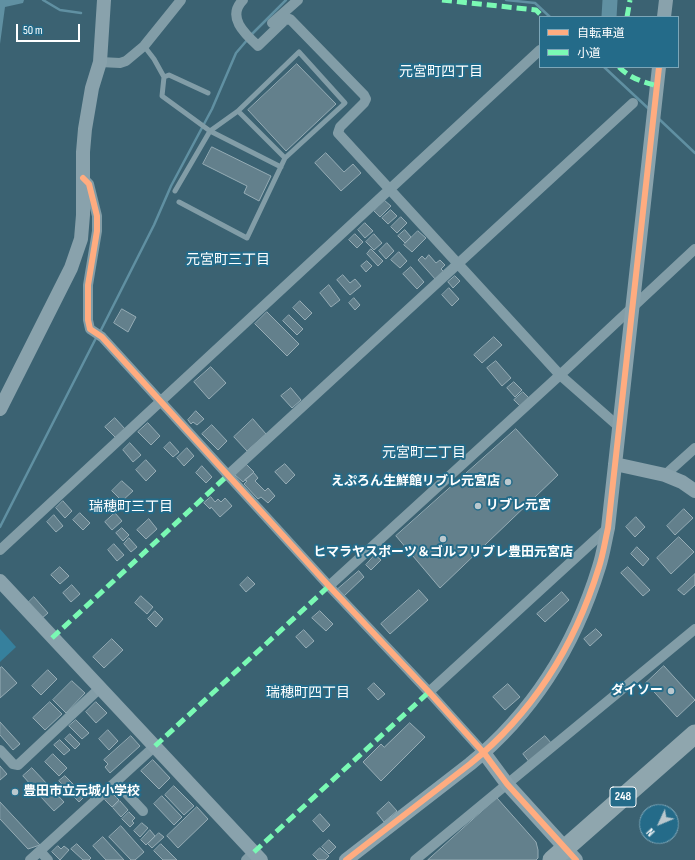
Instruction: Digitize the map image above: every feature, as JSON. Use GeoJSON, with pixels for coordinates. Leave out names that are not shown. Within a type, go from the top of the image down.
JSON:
{"type":"FeatureCollection","features":[{"type":"Feature","properties":{"kind":"highway","name":"248"},"geometry":{"type":"LineString","coordinates":[[568,857],[695,734]]}},
{"type":"Feature","properties":{"kind":"highway","name":"248"},"geometry":{"type":"LineString","coordinates":[[568,857],[695,751]]}},
{"type":"Feature","properties":{"kind":"street"},"geometry":{"type":"LineString","coordinates":[[0,409],[72,268],[81,239],[85,129],[92,88],[100,62],[104,0]]}},
{"type":"Feature","properties":{"kind":"street"},"geometry":{"type":"LineString","coordinates":[[100,62],[120,63],[126,61],[144,46],[181,0]]}},
{"type":"Feature","properties":{"kind":"street"},"geometry":{"type":"LineString","coordinates":[[243,0],[239,4],[236,12],[239,25],[258,46],[285,20],[290,19],[364,95],[366,100],[364,103],[340,127],[338,133],[560,375],[618,426]]}},
{"type":"Feature","properties":{"kind":"street"},"geometry":{"type":"LineString","coordinates":[[253,41],[298,0]]}},
{"type":"Feature","properties":{"kind":"street"},"geometry":{"type":"LineString","coordinates":[[664,16],[666,0]]}},
{"type":"Feature","properties":{"kind":"street"},"geometry":{"type":"LineString","coordinates":[[0,550],[539,51]]}},
{"type":"Feature","properties":{"kind":"street"},"geometry":{"type":"LineString","coordinates":[[346,860],[484,753],[514,723],[547,680],[560,659],[586,607],[600,566],[608,528],[618,426],[659,68]]}},
{"type":"Feature","properties":{"kind":"street"},"geometry":{"type":"LineString","coordinates":[[228,475],[633,103]]}},
{"type":"Feature","properties":{"kind":"street"},"geometry":{"type":"LineString","coordinates":[[84,178],[89,184],[97,216],[97,231],[88,285],[88,320],[90,329],[102,337],[329,586],[429,692],[484,753],[507,784],[568,857]]}},
{"type":"Feature","properties":{"kind":"street"},"geometry":{"type":"LineString","coordinates":[[329,586],[560,375],[695,249]]}},
{"type":"Feature","properties":{"kind":"street"},"geometry":{"type":"LineString","coordinates":[[665,475],[695,448]]}},
{"type":"Feature","properties":{"kind":"street"},"geometry":{"type":"LineString","coordinates":[[615,464],[665,475],[682,482],[695,491]]}},
{"type":"Feature","properties":{"kind":"street"},"geometry":{"type":"LineString","coordinates":[[429,692],[608,528]]}},
{"type":"Feature","properties":{"kind":"street"},"geometry":{"type":"LineString","coordinates":[[0,580],[155,746],[254,857]]}},
{"type":"Feature","properties":{"kind":"street"},"geometry":{"type":"LineString","coordinates":[[415,860],[695,629]]}},
{"type":"Feature","properties":{"kind":"street"},"geometry":{"type":"LineString","coordinates":[[0,750],[13,764],[18,765],[100,688]]}},
{"type":"Feature","properties":{"kind":"street"},"geometry":{"type":"LineString","coordinates":[[30,860],[155,746]]}},
{"type":"Feature","properties":{"kind":"street"},"geometry":{"type":"LineString","coordinates":[[116,782],[143,811]]}},
{"type":"Feature","properties":{"kind":"street"},"geometry":{"type":"LineString","coordinates":[[40,851],[48,860]]}},
{"type":"Feature","properties":{"kind":"lane"},"geometry":{"type":"LineString","coordinates":[[144,46],[154,59],[164,77],[162,96],[210,131],[282,167]]}},
{"type":"Feature","properties":{"kind":"lane"},"geometry":{"type":"LineString","coordinates":[[175,191],[210,131],[238,111],[299,52],[345,102],[285,158],[247,238],[179,202]]}},
{"type":"Feature","properties":{"kind":"lane"},"geometry":{"type":"LineString","coordinates":[[164,77],[170,75],[208,92]]}},
{"type":"Feature","properties":{"kind":"lane"},"geometry":{"type":"LineString","coordinates":[[238,111],[285,158]]}},
{"type":"Feature","properties":{"kind":"shaded area"},"geometry":{"type":"Polygon","coordinates":[[[0,0],[24,0],[23,3],[5,7],[0,44],[0,0]]]}},
{"type":"Feature","properties":{"kind":"shaded area"},"geometry":{"type":"Polygon","coordinates":[[[0,629],[16,647],[0,662],[0,629]]]}},
{"type":"Feature","properties":{"kind":"building"},"geometry":{"type":"Polygon","coordinates":[[[297,64],[336,104],[286,151],[248,110],[297,64]]]}},
{"type":"Feature","properties":{"kind":"building"},"geometry":{"type":"Polygon","coordinates":[[[212,147],[271,176],[259,201],[244,193],[247,186],[203,164],[212,147]]]}},
{"type":"Feature","properties":{"kind":"building"},"geometry":{"type":"Polygon","coordinates":[[[326,153],[344,172],[353,164],[361,173],[341,191],[315,163],[326,153]]]}},
{"type":"Feature","properties":{"kind":"building"},"geometry":{"type":"Polygon","coordinates":[[[384,200],[391,206],[380,217],[374,211],[384,200]]]}},
{"type":"Feature","properties":{"kind":"building"},"geometry":{"type":"Polygon","coordinates":[[[391,210],[397,216],[388,224],[382,218],[391,210]]]}},
{"type":"Feature","properties":{"kind":"building"},"geometry":{"type":"Polygon","coordinates":[[[401,217],[407,223],[397,233],[391,227],[401,217]]]}},
{"type":"Feature","properties":{"kind":"building"},"geometry":{"type":"Polygon","coordinates":[[[365,223],[373,231],[365,238],[358,230],[365,223]]]}},
{"type":"Feature","properties":{"kind":"building"},"geometry":{"type":"Polygon","coordinates":[[[405,230],[411,237],[405,243],[398,236],[405,230]]]}},
{"type":"Feature","properties":{"kind":"building"},"geometry":{"type":"Polygon","coordinates":[[[418,231],[426,238],[412,252],[404,245],[418,231]]]}},
{"type":"Feature","properties":{"kind":"building"},"geometry":{"type":"Polygon","coordinates":[[[355,234],[363,242],[357,248],[349,240],[355,234]]]}},
{"type":"Feature","properties":{"kind":"building"},"geometry":{"type":"Polygon","coordinates":[[[374,234],[382,243],[374,250],[366,242],[374,234]]]}},
{"type":"Feature","properties":{"kind":"building"},"geometry":{"type":"Polygon","coordinates":[[[387,243],[394,251],[386,259],[379,251],[387,243]]]}},
{"type":"Feature","properties":{"kind":"building"},"geometry":{"type":"Polygon","coordinates":[[[371,249],[383,261],[378,266],[367,254],[371,249]]]}},
{"type":"Feature","properties":{"kind":"building"},"geometry":{"type":"Polygon","coordinates":[[[399,252],[407,261],[400,268],[391,260],[399,252]]]}},
{"type":"Feature","properties":{"kind":"building"},"geometry":{"type":"Polygon","coordinates":[[[429,255],[436,263],[440,260],[445,265],[441,269],[444,272],[436,280],[418,260],[422,256],[425,259],[429,255]]]}},
{"type":"Feature","properties":{"kind":"building"},"geometry":{"type":"Polygon","coordinates":[[[367,261],[372,266],[366,272],[361,266],[367,261]]]}},
{"type":"Feature","properties":{"kind":"building"},"geometry":{"type":"Polygon","coordinates":[[[411,267],[424,282],[417,289],[403,274],[411,267]]]}},
{"type":"Feature","properties":{"kind":"building"},"geometry":{"type":"Polygon","coordinates":[[[343,275],[350,283],[355,279],[361,286],[350,295],[337,280],[343,275]]]}},
{"type":"Feature","properties":{"kind":"building"},"geometry":{"type":"Polygon","coordinates":[[[455,276],[460,281],[453,288],[448,282],[455,276]]]}},
{"type":"Feature","properties":{"kind":"building"},"geometry":{"type":"Polygon","coordinates":[[[329,285],[340,300],[331,307],[320,293],[329,285]]]}},
{"type":"Feature","properties":{"kind":"building"},"geometry":{"type":"Polygon","coordinates":[[[449,288],[459,299],[452,306],[442,295],[449,288]]]}},
{"type":"Feature","properties":{"kind":"building"},"geometry":{"type":"Polygon","coordinates":[[[354,298],[360,305],[355,310],[349,303],[354,298]]]}},
{"type":"Feature","properties":{"kind":"building"},"geometry":{"type":"Polygon","coordinates":[[[300,301],[312,313],[305,320],[293,308],[300,301]]]}},
{"type":"Feature","properties":{"kind":"building"},"geometry":{"type":"Polygon","coordinates":[[[122,309],[136,317],[128,332],[114,323],[122,309]]]}},
{"type":"Feature","properties":{"kind":"building"},"geometry":{"type":"Polygon","coordinates":[[[267,312],[299,344],[287,356],[255,324],[267,312]]]}},
{"type":"Feature","properties":{"kind":"building"},"geometry":{"type":"Polygon","coordinates":[[[289,315],[303,329],[297,335],[283,321],[289,315]]]}},
{"type":"Feature","properties":{"kind":"building"},"geometry":{"type":"Polygon","coordinates":[[[494,337],[502,345],[482,363],[474,355],[494,337]]]}},
{"type":"Feature","properties":{"kind":"building"},"geometry":{"type":"Polygon","coordinates":[[[496,361],[511,378],[502,386],[487,368],[496,361]]]}},
{"type":"Feature","properties":{"kind":"building"},"geometry":{"type":"Polygon","coordinates":[[[211,367],[226,383],[209,399],[194,382],[211,367]]]}},
{"type":"Feature","properties":{"kind":"building"},"geometry":{"type":"Polygon","coordinates":[[[514,382],[522,390],[515,397],[507,388],[514,382]]]}},
{"type":"Feature","properties":{"kind":"building"},"geometry":{"type":"Polygon","coordinates":[[[291,388],[301,400],[292,408],[281,396],[291,388]]]}},
{"type":"Feature","properties":{"kind":"building"},"geometry":{"type":"Polygon","coordinates":[[[523,392],[531,400],[522,408],[514,400],[523,392]]]}},
{"type":"Feature","properties":{"kind":"building"},"geometry":{"type":"Polygon","coordinates":[[[196,411],[204,419],[197,425],[193,422],[191,424],[188,420],[196,411]]]}},
{"type":"Feature","properties":{"kind":"building"},"geometry":{"type":"Polygon","coordinates":[[[115,418],[125,429],[116,438],[105,427],[115,418]]]}},
{"type":"Feature","properties":{"kind":"building"},"geometry":{"type":"Polygon","coordinates":[[[253,419],[266,434],[247,451],[234,437],[253,419]]]}},
{"type":"Feature","properties":{"kind":"building"},"geometry":{"type":"Polygon","coordinates":[[[148,423],[160,436],[151,445],[138,432],[148,423]]]}},
{"type":"Feature","properties":{"kind":"building"},"geometry":{"type":"Polygon","coordinates":[[[212,425],[227,441],[218,450],[202,434],[212,425]]]}},
{"type":"Feature","properties":{"kind":"building","name":"リブレ元宮"},"geometry":{"type":"Polygon","coordinates":[[[516,429],[558,475],[440,588],[396,536],[516,429]]]}},
{"type":"Feature","properties":{"kind":"building"},"geometry":{"type":"Polygon","coordinates":[[[170,442],[179,452],[173,457],[164,448],[170,442]]]}},
{"type":"Feature","properties":{"kind":"building"},"geometry":{"type":"Polygon","coordinates":[[[130,443],[141,455],[133,462],[123,450],[130,443]]]}},
{"type":"Feature","properties":{"kind":"building"},"geometry":{"type":"Polygon","coordinates":[[[187,448],[194,456],[184,466],[177,458],[187,448]]]}},
{"type":"Feature","properties":{"kind":"building"},"geometry":{"type":"Polygon","coordinates":[[[146,460],[156,471],[146,481],[136,470],[146,460]]]}},
{"type":"Feature","properties":{"kind":"building"},"geometry":{"type":"Polygon","coordinates":[[[246,464],[254,472],[243,482],[235,475],[246,464]]]}},
{"type":"Feature","properties":{"kind":"building"},"geometry":{"type":"Polygon","coordinates":[[[285,464],[295,475],[286,484],[275,472],[285,464]]]}},
{"type":"Feature","properties":{"kind":"building"},"geometry":{"type":"Polygon","coordinates":[[[202,466],[212,477],[206,483],[196,473],[202,466]]]}},
{"type":"Feature","properties":{"kind":"building"},"geometry":{"type":"Polygon","coordinates":[[[254,473],[258,478],[255,481],[265,491],[268,488],[275,496],[268,503],[261,497],[258,499],[244,484],[247,481],[245,480],[254,473]]]}},
{"type":"Feature","properties":{"kind":"building"},"geometry":{"type":"Polygon","coordinates":[[[122,481],[133,491],[122,501],[112,491],[122,481]]]}},
{"type":"Feature","properties":{"kind":"building"},"geometry":{"type":"Polygon","coordinates":[[[211,497],[215,502],[218,499],[221,502],[225,498],[232,506],[220,517],[211,507],[210,509],[204,503],[211,497]]]}},
{"type":"Feature","properties":{"kind":"building"},"geometry":{"type":"Polygon","coordinates":[[[63,501],[72,511],[65,518],[56,508],[63,501]]]}},
{"type":"Feature","properties":{"kind":"building"},"geometry":{"type":"Polygon","coordinates":[[[684,509],[693,518],[675,535],[667,526],[684,509]]]}},
{"type":"Feature","properties":{"kind":"building"},"geometry":{"type":"Polygon","coordinates":[[[80,513],[90,523],[83,530],[73,520],[80,513]]]}},
{"type":"Feature","properties":{"kind":"building"},"geometry":{"type":"Polygon","coordinates":[[[115,513],[122,521],[112,530],[105,522],[115,513]]]}},
{"type":"Feature","properties":{"kind":"building"},"geometry":{"type":"Polygon","coordinates":[[[54,515],[63,526],[56,532],[47,522],[54,515]]]}},
{"type":"Feature","properties":{"kind":"building"},"geometry":{"type":"Polygon","coordinates":[[[636,517],[645,527],[635,537],[626,527],[636,517]]]}},
{"type":"Feature","properties":{"kind":"building"},"geometry":{"type":"Polygon","coordinates":[[[149,519],[157,529],[146,539],[137,530],[149,519]]]}},
{"type":"Feature","properties":{"kind":"building"},"geometry":{"type":"Polygon","coordinates":[[[122,528],[129,535],[123,541],[116,533],[122,528]]]}},
{"type":"Feature","properties":{"kind":"building"},"geometry":{"type":"Polygon","coordinates":[[[679,537],[694,552],[671,574],[657,558],[679,537]]]}},
{"type":"Feature","properties":{"kind":"building"},"geometry":{"type":"Polygon","coordinates":[[[129,538],[137,547],[131,552],[124,544],[129,538]]]}},
{"type":"Feature","properties":{"kind":"building"},"geometry":{"type":"Polygon","coordinates":[[[114,544],[124,555],[117,561],[108,550],[114,544]]]}},
{"type":"Feature","properties":{"kind":"building"},"geometry":{"type":"Polygon","coordinates":[[[637,547],[649,559],[643,566],[631,554],[637,547]]]}},
{"type":"Feature","properties":{"kind":"building"},"geometry":{"type":"Polygon","coordinates":[[[375,555],[381,560],[371,570],[366,565],[375,555]]]}},
{"type":"Feature","properties":{"kind":"building"},"geometry":{"type":"Polygon","coordinates":[[[60,567],[69,576],[60,584],[51,575],[60,567]]]}},
{"type":"Feature","properties":{"kind":"building"},"geometry":{"type":"Polygon","coordinates":[[[628,567],[650,590],[643,596],[621,573],[628,567]]]}},
{"type":"Feature","properties":{"kind":"building"},"geometry":{"type":"Polygon","coordinates":[[[359,571],[364,577],[344,596],[338,589],[359,571]]]}},
{"type":"Feature","properties":{"kind":"building"},"geometry":{"type":"Polygon","coordinates":[[[695,574],[695,585],[684,595],[678,590],[695,574]]]}},
{"type":"Feature","properties":{"kind":"building"},"geometry":{"type":"Polygon","coordinates":[[[248,577],[255,584],[246,592],[240,585],[248,577]]]}},
{"type":"Feature","properties":{"kind":"building"},"geometry":{"type":"Polygon","coordinates":[[[72,585],[80,594],[71,602],[63,593],[72,585]]]}},
{"type":"Feature","properties":{"kind":"building"},"geometry":{"type":"Polygon","coordinates":[[[419,590],[428,600],[390,634],[381,624],[419,590]]]}},
{"type":"Feature","properties":{"kind":"building"},"geometry":{"type":"Polygon","coordinates":[[[562,592],[569,600],[545,622],[537,614],[562,592]]]}},
{"type":"Feature","properties":{"kind":"building"},"geometry":{"type":"Polygon","coordinates":[[[141,596],[153,607],[147,614],[135,603],[141,596]]]}},
{"type":"Feature","properties":{"kind":"building"},"geometry":{"type":"Polygon","coordinates":[[[34,597],[48,613],[41,619],[27,604],[34,597]]]}},
{"type":"Feature","properties":{"kind":"building"},"geometry":{"type":"Polygon","coordinates":[[[155,611],[163,619],[156,627],[148,619],[155,611]]]}},
{"type":"Feature","properties":{"kind":"building"},"geometry":{"type":"Polygon","coordinates":[[[320,611],[333,624],[326,631],[312,618],[320,611]]]}},
{"type":"Feature","properties":{"kind":"building"},"geometry":{"type":"Polygon","coordinates":[[[596,629],[602,635],[590,646],[584,639],[596,629]]]}},
{"type":"Feature","properties":{"kind":"building"},"geometry":{"type":"Polygon","coordinates":[[[304,630],[314,641],[306,648],[296,637],[304,630]]]}},
{"type":"Feature","properties":{"kind":"building"},"geometry":{"type":"Polygon","coordinates":[[[112,639],[123,650],[104,668],[93,657],[112,639]]]}},
{"type":"Feature","properties":{"kind":"building","name":"ダイソー"},"geometry":{"type":"Polygon","coordinates":[[[664,666],[695,700],[677,717],[646,683],[664,666]]]}},
{"type":"Feature","properties":{"kind":"building"},"geometry":{"type":"Polygon","coordinates":[[[2,667],[17,683],[0,698],[0,668],[2,667]]]}},
{"type":"Feature","properties":{"kind":"building"},"geometry":{"type":"Polygon","coordinates":[[[48,670],[57,679],[41,695],[32,686],[48,670]]]}},
{"type":"Feature","properties":{"kind":"building"},"geometry":{"type":"Polygon","coordinates":[[[72,681],[85,693],[66,713],[53,700],[72,681]]]}},
{"type":"Feature","properties":{"kind":"building"},"geometry":{"type":"Polygon","coordinates":[[[374,683],[385,694],[378,700],[368,689],[374,683]]]}},
{"type":"Feature","properties":{"kind":"building"},"geometry":{"type":"Polygon","coordinates":[[[508,684],[520,697],[505,710],[493,697],[508,684]]]}},
{"type":"Feature","properties":{"kind":"building"},"geometry":{"type":"Polygon","coordinates":[[[50,702],[62,714],[45,730],[33,718],[50,702]]]}},
{"type":"Feature","properties":{"kind":"building"},"geometry":{"type":"Polygon","coordinates":[[[96,702],[107,713],[96,723],[86,712],[96,702]]]}},
{"type":"Feature","properties":{"kind":"building"},"geometry":{"type":"Polygon","coordinates":[[[76,720],[89,733],[82,739],[69,726],[76,720]]]}},
{"type":"Feature","properties":{"kind":"building"},"geometry":{"type":"Polygon","coordinates":[[[0,722],[20,744],[13,750],[0,735],[0,722]]]}},
{"type":"Feature","properties":{"kind":"building"},"geometry":{"type":"Polygon","coordinates":[[[410,723],[425,737],[381,781],[363,762],[381,744],[384,747],[410,723]]]}},
{"type":"Feature","properties":{"kind":"building"},"geometry":{"type":"Polygon","coordinates":[[[108,730],[118,741],[109,750],[99,739],[108,730]]]}},
{"type":"Feature","properties":{"kind":"building"},"geometry":{"type":"Polygon","coordinates":[[[70,734],[80,744],[75,749],[65,739],[70,734]]]}},
{"type":"Feature","properties":{"kind":"building"},"geometry":{"type":"Polygon","coordinates":[[[131,736],[140,746],[110,773],[105,767],[108,764],[104,760],[131,736]]]}},
{"type":"Feature","properties":{"kind":"building"},"geometry":{"type":"Polygon","coordinates":[[[545,736],[552,744],[530,763],[523,754],[545,736]]]}},
{"type":"Feature","properties":{"kind":"building"},"geometry":{"type":"Polygon","coordinates":[[[60,740],[70,750],[64,755],[54,745],[60,740]]]}},
{"type":"Feature","properties":{"kind":"building"},"geometry":{"type":"Polygon","coordinates":[[[53,754],[67,768],[59,776],[45,762],[53,754]]]}},
{"type":"Feature","properties":{"kind":"building"},"geometry":{"type":"Polygon","coordinates":[[[153,760],[170,778],[159,789],[141,771],[153,760]]]}},
{"type":"Feature","properties":{"kind":"building"},"geometry":{"type":"Polygon","coordinates":[[[0,766],[7,774],[0,780],[0,766]]]}},
{"type":"Feature","properties":{"kind":"building"},"geometry":{"type":"Polygon","coordinates":[[[32,768],[48,785],[39,794],[23,776],[32,768]]]}},
{"type":"Feature","properties":{"kind":"building"},"geometry":{"type":"Polygon","coordinates":[[[65,776],[85,796],[79,802],[59,781],[65,776]]]}},
{"type":"Feature","properties":{"kind":"building"},"geometry":{"type":"Polygon","coordinates":[[[174,786],[194,806],[184,815],[165,795],[174,786]]]}},
{"type":"Feature","properties":{"kind":"building"},"geometry":{"type":"Polygon","coordinates":[[[50,787],[64,802],[54,811],[40,796],[50,787]]]}},
{"type":"Feature","properties":{"kind":"building"},"geometry":{"type":"Polygon","coordinates":[[[112,793],[119,800],[112,807],[105,800],[112,793]]]}},
{"type":"Feature","properties":{"kind":"building"},"geometry":{"type":"Polygon","coordinates":[[[162,796],[182,817],[174,825],[154,804],[162,796]]]}},
{"type":"Feature","properties":{"kind":"building"},"geometry":{"type":"Polygon","coordinates":[[[497,798],[536,842],[538,858],[536,860],[428,860],[497,798]]]}},
{"type":"Feature","properties":{"kind":"building"},"geometry":{"type":"Polygon","coordinates":[[[120,801],[128,810],[121,817],[113,808],[120,801]]]}},
{"type":"Feature","properties":{"kind":"building"},"geometry":{"type":"Polygon","coordinates":[[[0,802],[40,845],[28,849],[0,819],[0,802]]]}},
{"type":"Feature","properties":{"kind":"building"},"geometry":{"type":"Polygon","coordinates":[[[389,802],[397,811],[384,822],[377,813],[389,802]]]}},
{"type":"Feature","properties":{"kind":"building"},"geometry":{"type":"Polygon","coordinates":[[[197,807],[208,819],[178,848],[167,836],[197,807]]]}},
{"type":"Feature","properties":{"kind":"building"},"geometry":{"type":"Polygon","coordinates":[[[129,812],[135,818],[132,821],[134,823],[130,827],[122,819],[129,812]]]}},
{"type":"Feature","properties":{"kind":"building"},"geometry":{"type":"Polygon","coordinates":[[[320,814],[330,825],[323,832],[313,821],[320,814]]]}},
{"type":"Feature","properties":{"kind":"building"},"geometry":{"type":"Polygon","coordinates":[[[142,823],[148,828],[140,837],[134,831],[142,823]]]}},
{"type":"Feature","properties":{"kind":"building"},"geometry":{"type":"Polygon","coordinates":[[[121,826],[144,852],[135,860],[131,860],[109,837],[121,826]]]}},
{"type":"Feature","properties":{"kind":"building"},"geometry":{"type":"Polygon","coordinates":[[[150,830],[155,836],[146,845],[141,840],[150,830]]]}},
{"type":"Feature","properties":{"kind":"building"},"geometry":{"type":"Polygon","coordinates":[[[159,833],[164,837],[152,848],[148,844],[159,833]]]}},
{"type":"Feature","properties":{"kind":"building"},"geometry":{"type":"Polygon","coordinates":[[[103,837],[124,860],[106,860],[93,846],[103,837]]]}},
{"type":"Feature","properties":{"kind":"building"},"geometry":{"type":"Polygon","coordinates":[[[329,840],[336,847],[329,854],[322,847],[329,840]]]}},
{"type":"Feature","properties":{"kind":"building"},"geometry":{"type":"Polygon","coordinates":[[[77,844],[91,858],[89,860],[83,860],[71,849],[77,844]]]}},
{"type":"Feature","properties":{"kind":"building"},"geometry":{"type":"Polygon","coordinates":[[[161,844],[177,860],[163,860],[154,851],[161,844]]]}},
{"type":"Feature","properties":{"kind":"building"},"geometry":{"type":"Polygon","coordinates":[[[58,846],[61,849],[64,846],[69,850],[60,860],[52,852],[58,846]]]}},
{"type":"Feature","properties":{"kind":"building"},"geometry":{"type":"Polygon","coordinates":[[[320,848],[329,856],[325,860],[318,860],[313,855],[320,848]]]}},
{"type":"Feature","properties":{"kind":"waterway"},"geometry":{"type":"LineString","coordinates":[[43,0],[60,10],[81,13]]}},
{"type":"Feature","properties":{"kind":"waterway"},"geometry":{"type":"LineString","coordinates":[[251,35],[286,0]]}},
{"type":"Feature","properties":{"kind":"waterway"},"geometry":{"type":"LineString","coordinates":[[506,0],[535,3],[549,16]]}},
{"type":"Feature","properties":{"kind":"waterway"},"geometry":{"type":"LineString","coordinates":[[609,16],[610,0]]}},
{"type":"Feature","properties":{"kind":"waterway"},"geometry":{"type":"LineString","coordinates":[[100,332],[154,225],[171,186],[212,109],[236,53],[248,39]]}},
{"type":"Feature","properties":{"kind":"waterway"},"geometry":{"type":"LineString","coordinates":[[605,68],[650,110]]}},
{"type":"Feature","properties":{"kind":"waterway"},"geometry":{"type":"LineString","coordinates":[[659,119],[695,153]]}},
{"type":"Feature","properties":{"kind":"waterway"},"geometry":{"type":"LineString","coordinates":[[0,527],[97,336]]}},
{"type":"Feature","properties":{"kind":"marked path"},"geometry":{"type":"LineString","coordinates":[[442,0],[536,10],[542,16]]}},
{"type":"Feature","properties":{"kind":"marked path"},"geometry":{"type":"LineString","coordinates":[[627,16],[630,0]]}},
{"type":"Feature","properties":{"kind":"marked path"},"geometry":{"type":"LineString","coordinates":[[620,68],[632,77],[657,86]]}},
{"type":"Feature","properties":{"kind":"marked path"},"geometry":{"type":"LineString","coordinates":[[52,638],[228,475]]}},
{"type":"Feature","properties":{"kind":"marked path"},"geometry":{"type":"LineString","coordinates":[[155,746],[329,586]]}},
{"type":"Feature","properties":{"kind":"marked path"},"geometry":{"type":"LineString","coordinates":[[254,852],[429,692]]}},
{"type":"Feature","properties":{"kind":"cycle path"},"geometry":{"type":"LineString","coordinates":[[346,860],[470,764],[493,744],[514,722],[533,699],[565,650],[589,596],[600,562],[608,528],[659,68]]}},
{"type":"Feature","properties":{"kind":"cycle path"},"geometry":{"type":"LineString","coordinates":[[83,178],[89,184],[97,216],[97,231],[88,285],[88,320],[90,329],[102,337],[329,586],[429,692],[484,753],[507,784],[576,860]]}},
{"type":"Feature","properties":{"kind":"place","name":"えぷろん生鮮館リブレ元宮店"},"geometry":{"type":"Point","coordinates":[508,482]}},
{"type":"Feature","properties":{"kind":"place","name":"リブレ元宮"},"geometry":{"type":"Point","coordinates":[478,506]}},
{"type":"Feature","properties":{"kind":"place","name":"ヒマラヤスポーツ＆ゴルフリブレ豊田元宮店"},"geometry":{"type":"Point","coordinates":[443,539]}},
{"type":"Feature","properties":{"kind":"place","name":"ダイソー"},"geometry":{"type":"Point","coordinates":[671,691]}},
{"type":"Feature","properties":{"kind":"place","name":"豊田市立元城小学校"},"geometry":{"type":"Point","coordinates":[15,792]}},
{"type":"Feature","properties":{"kind":"district","name":"元宮町四丁目"},"geometry":{"type":"Point","coordinates":[441,72]}},
{"type":"Feature","properties":{"kind":"district","name":"元宮町三丁目"},"geometry":{"type":"Point","coordinates":[228,260]}},
{"type":"Feature","properties":{"kind":"district","name":"元宮町二丁目"},"geometry":{"type":"Point","coordinates":[424,453]}},
{"type":"Feature","properties":{"kind":"district","name":"瑞穂町三丁目"},"geometry":{"type":"Point","coordinates":[131,507]}},
{"type":"Feature","properties":{"kind":"district","name":"瑞穂町四丁目"},"geometry":{"type":"Point","coordinates":[308,693]}}]}
